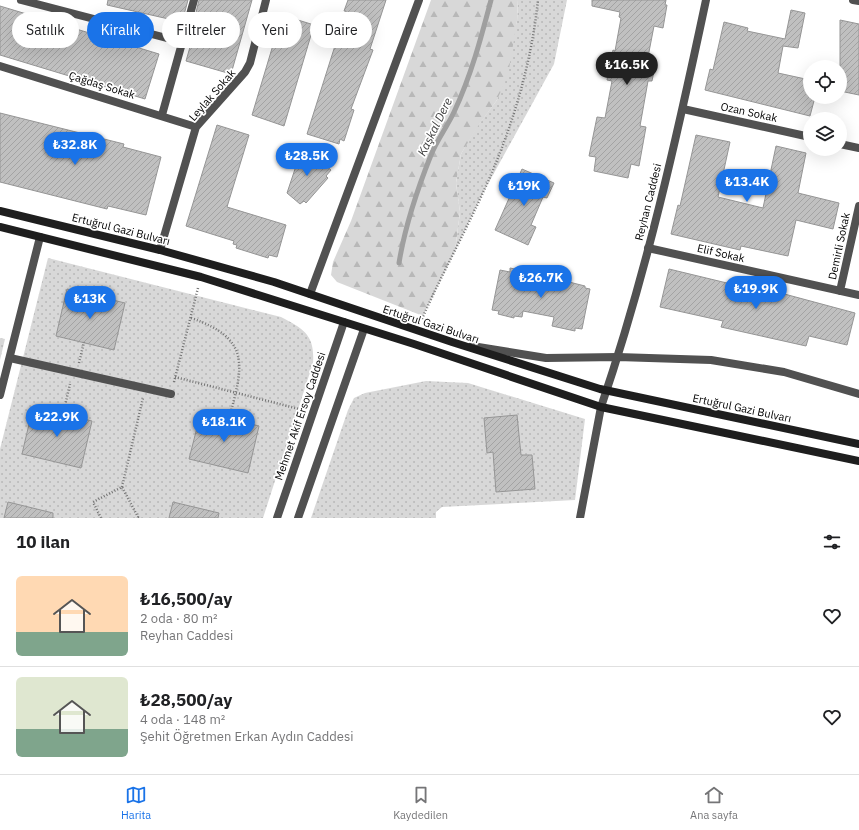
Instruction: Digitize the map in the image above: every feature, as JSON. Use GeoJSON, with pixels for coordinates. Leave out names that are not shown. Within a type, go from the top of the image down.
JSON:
{"type":"FeatureCollection","features":[{"type":"Feature","properties":{"kind":"main road","name":"Ertuğrul Gazi Bulvarı"},"geometry":{"type":"LineString","coordinates":[[0,211],[160,250],[310,294],[417,331],[606,391],[859,444]]}},
{"type":"Feature","properties":{"kind":"main road"},"geometry":{"type":"LineString","coordinates":[[0,227],[201,277],[414,344],[601,407],[859,461]]}},
{"type":"Feature","properties":{"kind":"street"},"geometry":{"type":"LineString","coordinates":[[21,0],[162,37]]}},
{"type":"Feature","properties":{"kind":"street"},"geometry":{"type":"LineString","coordinates":[[191,12],[194,0]]}},
{"type":"Feature","properties":{"kind":"street","name":"Leylak Sokak"},"geometry":{"type":"LineString","coordinates":[[160,250],[196,127],[245,72],[250,63],[266,0]]}},
{"type":"Feature","properties":{"kind":"street"},"geometry":{"type":"LineString","coordinates":[[310,294],[419,0]]}},
{"type":"Feature","properties":{"kind":"street","name":"Reyhan Caddesi"},"geometry":{"type":"LineString","coordinates":[[580,518],[601,407],[618,357],[648,248],[683,109],[706,0]]}},
{"type":"Feature","properties":{"kind":"street"},"geometry":{"type":"LineString","coordinates":[[853,0],[859,1]]}},
{"type":"Feature","properties":{"kind":"street"},"geometry":{"type":"LineString","coordinates":[[162,115],[180,48]]}},
{"type":"Feature","properties":{"kind":"street","name":"Çağdaş Sokak"},"geometry":{"type":"LineString","coordinates":[[0,66],[162,115],[196,127]]}},
{"type":"Feature","properties":{"kind":"street","name":"Ozan Sokak"},"geometry":{"type":"LineString","coordinates":[[683,109],[803,135]]}},
{"type":"Feature","properties":{"kind":"street"},"geometry":{"type":"LineString","coordinates":[[847,145],[859,148]]}},
{"type":"Feature","properties":{"kind":"street","name":"Demirli Sokak"},"geometry":{"type":"LineString","coordinates":[[840,291],[859,206]]}},
{"type":"Feature","properties":{"kind":"street"},"geometry":{"type":"LineString","coordinates":[[0,395],[40,237]]}},
{"type":"Feature","properties":{"kind":"street","name":"Elif Sokak"},"geometry":{"type":"LineString","coordinates":[[648,248],[859,295]]}},
{"type":"Feature","properties":{"kind":"street","name":"Mehmet Akif Ersoy Caddesi"},"geometry":{"type":"LineString","coordinates":[[277,518],[344,322]]}},
{"type":"Feature","properties":{"kind":"street"},"geometry":{"type":"LineString","coordinates":[[298,518],[364,329]]}},
{"type":"Feature","properties":{"kind":"street"},"geometry":{"type":"LineString","coordinates":[[452,342],[546,358],[618,357],[711,360],[784,372],[859,394]]}},
{"type":"Feature","properties":{"kind":"street"},"geometry":{"type":"LineString","coordinates":[[10,358],[171,394]]}},
{"type":"Feature","properties":{"kind":"path"},"geometry":{"type":"LineString","coordinates":[[417,331],[482,196],[505,140],[526,73],[538,0]]}},
{"type":"Feature","properties":{"kind":"path"},"geometry":{"type":"LineString","coordinates":[[171,394],[201,277]]}},
{"type":"Feature","properties":{"kind":"path"},"geometry":{"type":"LineString","coordinates":[[190,318],[218,329],[234,346],[240,368],[236,393],[229,419]]}},
{"type":"Feature","properties":{"kind":"path"},"geometry":{"type":"LineString","coordinates":[[63,414],[84,342]]}},
{"type":"Feature","properties":{"kind":"path"},"geometry":{"type":"LineString","coordinates":[[175,377],[312,413]]}},
{"type":"Feature","properties":{"kind":"path"},"geometry":{"type":"LineString","coordinates":[[136,518],[138,517],[122,487],[145,388]]}},
{"type":"Feature","properties":{"kind":"path"},"geometry":{"type":"LineString","coordinates":[[101,518],[93,502],[122,487]]}},
{"type":"Feature","properties":{"kind":"green space"},"geometry":{"type":"Polygon","coordinates":[[[431,0],[518,0],[517,21],[508,75],[497,100],[478,126],[461,154],[456,183],[460,212],[455,251],[423,316],[337,282],[331,275],[333,262],[351,221],[431,0]]]}},
{"type":"Feature","properties":{"kind":"green space"},"geometry":{"type":"Polygon","coordinates":[[[518,0],[567,0],[554,64],[482,195],[455,251],[460,212],[456,183],[461,154],[476,128],[497,100],[517,21],[518,0]]]}},
{"type":"Feature","properties":{"kind":"green space"},"geometry":{"type":"Polygon","coordinates":[[[48,258],[281,317],[302,329],[310,339],[313,353],[313,363],[263,518],[0,518],[0,449],[48,258]]]}},
{"type":"Feature","properties":{"kind":"green space"},"geometry":{"type":"Polygon","coordinates":[[[0,338],[5,339],[0,360],[0,338]]]}},
{"type":"Feature","properties":{"kind":"green space"},"geometry":{"type":"Polygon","coordinates":[[[426,381],[468,383],[585,419],[575,500],[442,507],[436,512],[436,518],[311,518],[348,410],[354,398],[365,393],[426,381]]]}},
{"type":"Feature","properties":{"kind":"building"},"geometry":{"type":"Polygon","coordinates":[[[108,0],[188,0],[185,12],[162,12],[162,17],[154,16],[154,12],[138,12],[107,5],[108,0]]]}},
{"type":"Feature","properties":{"kind":"building"},"geometry":{"type":"Polygon","coordinates":[[[199,0],[252,0],[240,42],[240,12],[196,12],[199,0]]]}},
{"type":"Feature","properties":{"kind":"building"},"geometry":{"type":"Polygon","coordinates":[[[348,0],[386,0],[372,43],[372,12],[344,11],[348,0]]]}},
{"type":"Feature","properties":{"kind":"building"},"geometry":{"type":"Polygon","coordinates":[[[592,0],[666,0],[665,5],[667,5],[663,28],[654,26],[648,57],[655,58],[653,65],[655,66],[652,81],[648,81],[640,126],[646,127],[639,166],[631,164],[628,178],[594,171],[596,157],[589,156],[597,117],[605,118],[612,81],[607,80],[609,70],[605,70],[608,55],[612,55],[613,50],[615,51],[621,18],[619,17],[620,12],[592,6],[592,0]]]}},
{"type":"Feature","properties":{"kind":"building"},"geometry":{"type":"Polygon","coordinates":[[[0,6],[20,12],[12,12],[12,48],[79,48],[79,30],[87,32],[87,48],[139,48],[159,54],[145,99],[0,55],[0,6]]]}},
{"type":"Feature","properties":{"kind":"building"},"geometry":{"type":"Polygon","coordinates":[[[791,10],[805,13],[798,48],[783,46],[778,73],[803,78],[803,104],[813,104],[811,112],[803,112],[803,114],[705,90],[710,69],[713,70],[724,22],[748,28],[747,31],[785,39],[791,10]]]}},
{"type":"Feature","properties":{"kind":"building"},"geometry":{"type":"Polygon","coordinates":[[[840,20],[859,24],[859,95],[847,92],[847,60],[840,60],[840,20]]]}},
{"type":"Feature","properties":{"kind":"building"},"geometry":{"type":"Polygon","coordinates":[[[302,21],[310,24],[310,38],[284,126],[252,115],[272,48],[302,48],[302,21]]]}},
{"type":"Feature","properties":{"kind":"building"},"geometry":{"type":"Polygon","coordinates":[[[190,48],[238,48],[231,74],[186,61],[190,48]]]}},
{"type":"Feature","properties":{"kind":"building"},"geometry":{"type":"Polygon","coordinates":[[[334,48],[370,48],[373,50],[351,109],[354,110],[344,141],[340,139],[339,144],[307,134],[334,48]]]}},
{"type":"Feature","properties":{"kind":"building"},"geometry":{"type":"Polygon","coordinates":[[[0,113],[124,144],[123,147],[161,157],[146,215],[108,206],[107,209],[0,182],[0,113]]]}},
{"type":"Feature","properties":{"kind":"building"},"geometry":{"type":"Polygon","coordinates":[[[217,125],[249,135],[227,207],[286,225],[277,257],[269,255],[268,258],[236,248],[237,245],[233,244],[234,241],[186,226],[217,125]]]}},
{"type":"Feature","properties":{"kind":"building"},"geometry":{"type":"Polygon","coordinates":[[[696,135],[730,142],[718,197],[763,208],[776,146],[803,152],[803,156],[805,156],[798,193],[839,203],[833,229],[796,220],[788,256],[741,246],[740,250],[671,234],[678,205],[680,206],[696,135]]]}},
{"type":"Feature","properties":{"kind":"building"},"geometry":{"type":"Polygon","coordinates":[[[305,148],[331,170],[326,176],[328,178],[306,203],[304,201],[300,204],[287,193],[300,154],[305,148]]]}},
{"type":"Feature","properties":{"kind":"building"},"geometry":{"type":"Polygon","coordinates":[[[522,169],[554,183],[547,198],[543,197],[531,225],[536,227],[528,245],[495,230],[522,169]]]}},
{"type":"Feature","properties":{"kind":"building"},"geometry":{"type":"Polygon","coordinates":[[[510,268],[525,271],[525,275],[530,276],[529,278],[562,285],[563,283],[568,284],[569,282],[585,286],[585,288],[590,289],[582,329],[575,328],[575,331],[552,326],[554,317],[523,311],[522,317],[514,316],[514,318],[498,314],[499,311],[492,310],[500,270],[510,272],[510,268]]]}},
{"type":"Feature","properties":{"kind":"building"},"geometry":{"type":"Polygon","coordinates":[[[669,269],[731,284],[731,282],[777,292],[855,313],[847,345],[809,336],[806,346],[721,327],[723,321],[660,307],[669,269]]]}},
{"type":"Feature","properties":{"kind":"building"},"geometry":{"type":"Polygon","coordinates":[[[67,289],[125,303],[114,350],[56,336],[67,289]]]}},
{"type":"Feature","properties":{"kind":"building"},"geometry":{"type":"Polygon","coordinates":[[[33,407],[92,421],[81,468],[22,454],[33,407]]]}},
{"type":"Feature","properties":{"kind":"building"},"geometry":{"type":"Polygon","coordinates":[[[201,412],[259,426],[248,473],[189,459],[201,412]]]}},
{"type":"Feature","properties":{"kind":"building"},"geometry":{"type":"Polygon","coordinates":[[[517,415],[521,455],[532,455],[535,489],[496,492],[493,452],[487,453],[484,418],[517,415]]]}},
{"type":"Feature","properties":{"kind":"building"},"geometry":{"type":"Polygon","coordinates":[[[8,502],[53,513],[53,518],[4,518],[8,502]]]}},
{"type":"Feature","properties":{"kind":"building"},"geometry":{"type":"Polygon","coordinates":[[[173,502],[219,513],[218,518],[169,518],[173,502]]]}},
{"type":"Feature","properties":{"kind":"waterway","name":"Kaşkal Dere"},"geometry":{"type":"LineString","coordinates":[[399,263],[408,222],[421,181],[433,149],[454,112],[466,85],[491,0]]}}]}
